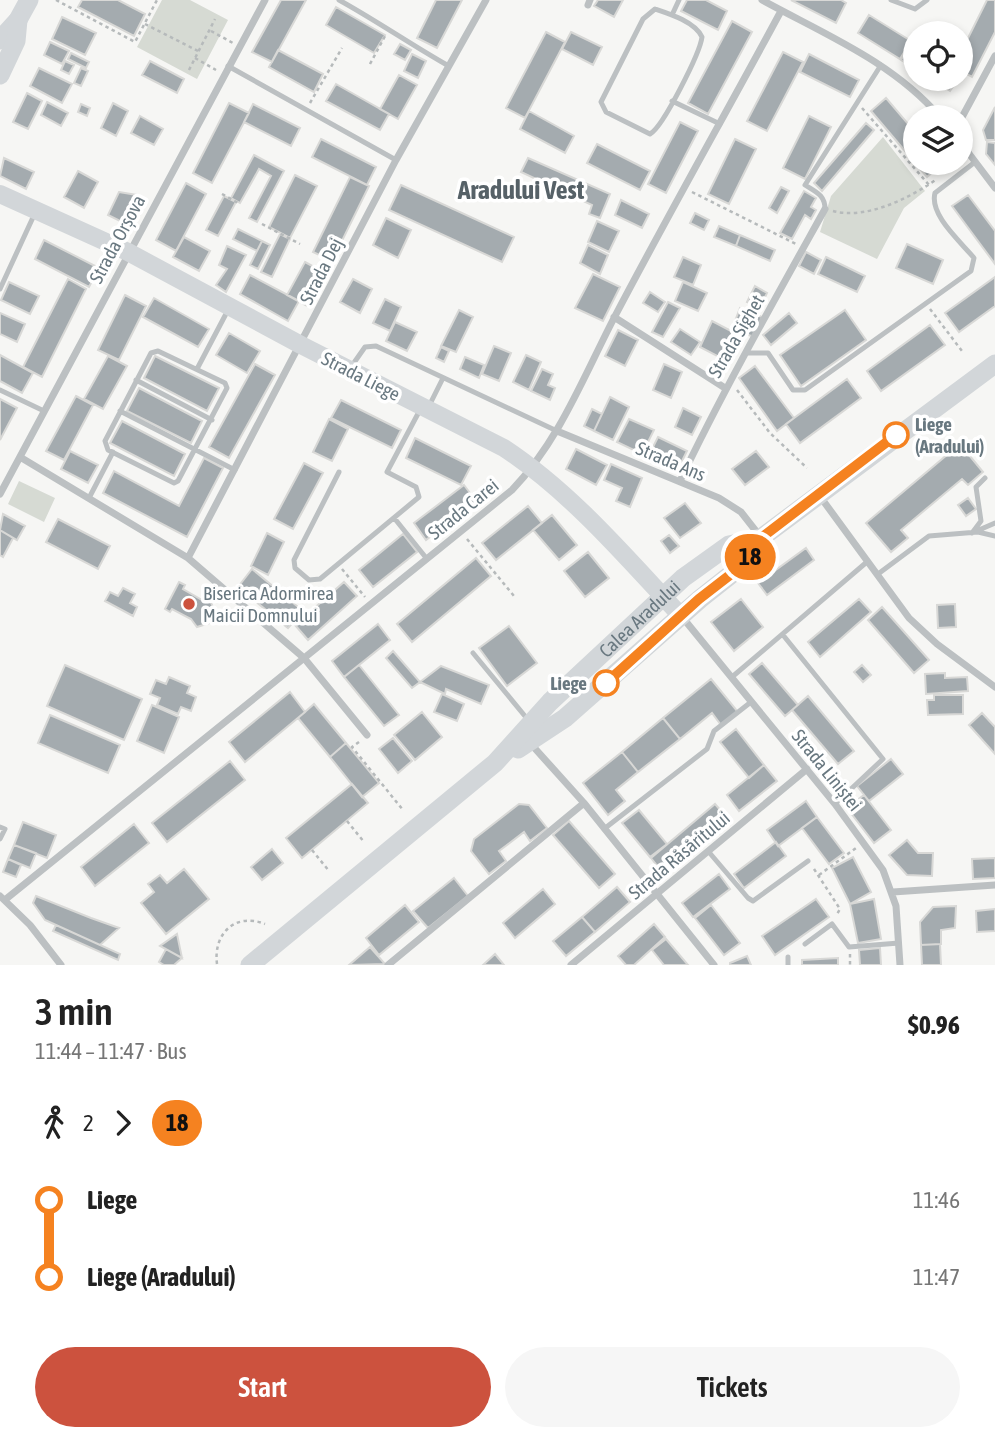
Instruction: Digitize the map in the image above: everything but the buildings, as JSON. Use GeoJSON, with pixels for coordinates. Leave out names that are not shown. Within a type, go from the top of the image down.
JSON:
{"type":"FeatureCollection","features":[{"type":"Feature","properties":{"kind":"main road"},"geometry":{"type":"LineString","coordinates":[[0,40],[18,20],[29,0]]}},
{"type":"Feature","properties":{"kind":"main road"},"geometry":{"type":"LineString","coordinates":[[0,75],[16,41],[18,20]]}},
{"type":"Feature","properties":{"kind":"main road","name":"Calea Aradului"},"geometry":{"type":"LineString","coordinates":[[250,965],[504,755],[531,734],[585,701],[748,561],[761,538],[995,364]]}},
{"type":"Feature","properties":{"kind":"main road","name":"Calea Aradului"},"geometry":{"type":"LineString","coordinates":[[531,734],[550,702],[683,578],[729,545],[761,538]]}},
{"type":"Feature","properties":{"kind":"street","name":"Strada Orșova"},"geometry":{"type":"LineString","coordinates":[[0,494],[225,69],[265,0]]}},
{"type":"Feature","properties":{"kind":"street","name":"Strada Dej"},"geometry":{"type":"LineString","coordinates":[[188,558],[396,160],[447,65],[486,0]]}},
{"type":"Feature","properties":{"kind":"street"},"geometry":{"type":"LineString","coordinates":[[762,0],[881,65],[918,92],[929,105]]}},
{"type":"Feature","properties":{"kind":"street","name":"Strada Carei"},"geometry":{"type":"LineString","coordinates":[[3,897],[371,605],[512,491],[534,468],[557,431],[614,317],[781,10]]}},
{"type":"Feature","properties":{"kind":"street"},"geometry":{"type":"LineString","coordinates":[[968,105],[995,57]]}},
{"type":"Feature","properties":{"kind":"street"},"geometry":{"type":"LineString","coordinates":[[973,159],[995,188]]}},
{"type":"Feature","properties":{"kind":"street","name":"Strada Liege"},"geometry":{"type":"LineString","coordinates":[[0,194],[128,252],[301,345],[504,448],[534,468],[609,539],[681,616]]}},
{"type":"Feature","properties":{"kind":"street","name":"Strada Sighet"},"geometry":{"type":"LineString","coordinates":[[680,481],[725,388],[748,353],[825,209]]}},
{"type":"Feature","properties":{"kind":"street"},"geometry":{"type":"LineString","coordinates":[[614,317],[725,388]]}},
{"type":"Feature","properties":{"kind":"street","name":"Strada Ans"},"geometry":{"type":"LineString","coordinates":[[557,431],[733,505],[761,538]]}},
{"type":"Feature","properties":{"kind":"street"},"geometry":{"type":"LineString","coordinates":[[20,457],[188,558],[304,658],[368,735]]}},
{"type":"Feature","properties":{"kind":"street"},"geometry":{"type":"LineString","coordinates":[[818,494],[922,631],[995,687]]}},
{"type":"Feature","properties":{"kind":"street","name":"Strada Liniștei"},"geometry":{"type":"LineString","coordinates":[[681,616],[835,804],[883,870],[892,892],[900,965]]}},
{"type":"Feature","properties":{"kind":"street"},"geometry":{"type":"LineString","coordinates":[[531,734],[714,965]]}},
{"type":"Feature","properties":{"kind":"street","name":"Strada Răsăritului"},"geometry":{"type":"LineString","coordinates":[[571,965],[807,769]]}},
{"type":"Feature","properties":{"kind":"street"},"geometry":{"type":"LineString","coordinates":[[388,965],[584,803]]}},
{"type":"Feature","properties":{"kind":"street"},"geometry":{"type":"LineString","coordinates":[[892,892],[995,885]]}},
{"type":"Feature","properties":{"kind":"street"},"geometry":{"type":"LineString","coordinates":[[3,897],[61,965]]}},
{"type":"Feature","properties":{"kind":"lane"},"geometry":{"type":"LineString","coordinates":[[339,0],[390,27],[412,45],[447,65]]}},
{"type":"Feature","properties":{"kind":"lane"},"geometry":{"type":"LineString","coordinates":[[672,15],[679,0]]}},
{"type":"Feature","properties":{"kind":"lane"},"geometry":{"type":"LineString","coordinates":[[891,0],[915,9],[927,0]]}},
{"type":"Feature","properties":{"kind":"lane"},"geometry":{"type":"LineString","coordinates":[[655,9],[672,15],[699,31],[702,37],[672,101],[655,131],[650,134],[606,113],[601,102],[643,19],[655,9]]}},
{"type":"Feature","properties":{"kind":"lane"},"geometry":{"type":"LineString","coordinates":[[825,209],[825,200],[820,194],[805,185],[881,65]]}},
{"type":"Feature","properties":{"kind":"lane"},"geometry":{"type":"LineString","coordinates":[[225,69],[396,160]]}},
{"type":"Feature","properties":{"kind":"lane"},"geometry":{"type":"LineString","coordinates":[[672,101],[720,125]]}},
{"type":"Feature","properties":{"kind":"lane"},"geometry":{"type":"LineString","coordinates":[[748,353],[768,354],[793,390],[805,390],[971,271],[974,258],[937,212],[935,193],[975,162]]}},
{"type":"Feature","properties":{"kind":"lane"},"geometry":{"type":"LineString","coordinates":[[0,289],[37,210]]}},
{"type":"Feature","properties":{"kind":"lane"},"geometry":{"type":"LineString","coordinates":[[197,369],[230,307]]}},
{"type":"Feature","properties":{"kind":"lane"},"geometry":{"type":"LineString","coordinates":[[349,369],[359,353],[369,345],[557,431]]}},
{"type":"Feature","properties":{"kind":"lane"},"geometry":{"type":"LineString","coordinates":[[153,351],[197,369],[225,383],[228,388],[196,449],[174,483],[108,450],[104,441],[136,380],[153,351]]}},
{"type":"Feature","properties":{"kind":"lane"},"geometry":{"type":"LineString","coordinates":[[339,472],[294,563],[303,576],[314,581],[395,519],[419,497],[420,492],[387,472],[443,378]]}},
{"type":"Feature","properties":{"kind":"lane"},"geometry":{"type":"LineString","coordinates":[[136,380],[212,420]]}},
{"type":"Feature","properties":{"kind":"lane"},"geometry":{"type":"LineString","coordinates":[[0,390],[44,411]]}},
{"type":"Feature","properties":{"kind":"lane"},"geometry":{"type":"LineString","coordinates":[[120,411],[235,470]]}},
{"type":"Feature","properties":{"kind":"lane"},"geometry":{"type":"LineString","coordinates":[[89,498],[113,452]]}},
{"type":"Feature","properties":{"kind":"lane"},"geometry":{"type":"LineString","coordinates":[[972,533],[981,521],[976,486],[985,478]]}},
{"type":"Feature","properties":{"kind":"lane"},"geometry":{"type":"LineString","coordinates":[[395,519],[427,559]]}},
{"type":"Feature","properties":{"kind":"lane"},"geometry":{"type":"LineString","coordinates":[[972,533],[995,523]]}},
{"type":"Feature","properties":{"kind":"lane"},"geometry":{"type":"LineString","coordinates":[[878,574],[922,539],[938,534],[972,533],[995,536]]}},
{"type":"Feature","properties":{"kind":"lane"},"geometry":{"type":"LineString","coordinates":[[732,677],[868,561]]}},
{"type":"Feature","properties":{"kind":"lane"},"geometry":{"type":"LineString","coordinates":[[783,635],[883,759],[835,804]]}},
{"type":"Feature","properties":{"kind":"lane"},"geometry":{"type":"LineString","coordinates":[[473,653],[531,734]]}},
{"type":"Feature","properties":{"kind":"lane"},"geometry":{"type":"LineString","coordinates":[[604,829],[707,749],[714,732],[751,702]]}},
{"type":"Feature","properties":{"kind":"lane"},"geometry":{"type":"LineString","coordinates":[[0,827],[5,829],[0,839]]}},
{"type":"Feature","properties":{"kind":"lane"},"geometry":{"type":"LineString","coordinates":[[708,851],[753,901],[808,860]]}},
{"type":"Feature","properties":{"kind":"lane"},"geometry":{"type":"LineString","coordinates":[[805,944],[832,924],[849,947],[899,943]]}},
{"type":"Feature","properties":{"kind":"lane"},"geometry":{"type":"LineString","coordinates":[[788,957],[789,965]]}},
{"type":"Feature","properties":{"kind":"path"},"geometry":{"type":"LineString","coordinates":[[56,0],[135,42],[157,0]]}},
{"type":"Feature","properties":{"kind":"path"},"geometry":{"type":"LineString","coordinates":[[188,70],[215,19]]}},
{"type":"Feature","properties":{"kind":"path"},"geometry":{"type":"LineString","coordinates":[[145,23],[198,51]]}},
{"type":"Feature","properties":{"kind":"path"},"geometry":{"type":"LineString","coordinates":[[370,64],[390,27]]}},
{"type":"Feature","properties":{"kind":"path"},"geometry":{"type":"LineString","coordinates":[[209,30],[239,46]]}},
{"type":"Feature","properties":{"kind":"path"},"geometry":{"type":"LineString","coordinates":[[306,110],[342,48]]}},
{"type":"Feature","properties":{"kind":"path"},"geometry":{"type":"LineString","coordinates":[[195,58],[225,69]]}},
{"type":"Feature","properties":{"kind":"path"},"geometry":{"type":"LineString","coordinates":[[857,102],[935,193]]}},
{"type":"Feature","properties":{"kind":"path"},"geometry":{"type":"LineString","coordinates":[[825,209],[843,214],[874,208],[914,195],[939,177]]}},
{"type":"Feature","properties":{"kind":"path"},"geometry":{"type":"LineString","coordinates":[[686,189],[804,248]]}},
{"type":"Feature","properties":{"kind":"path"},"geometry":{"type":"LineString","coordinates":[[222,194],[240,204]]}},
{"type":"Feature","properties":{"kind":"path"},"geometry":{"type":"LineString","coordinates":[[262,224],[300,244]]}},
{"type":"Feature","properties":{"kind":"path"},"geometry":{"type":"LineString","coordinates":[[926,303],[962,351]]}},
{"type":"Feature","properties":{"kind":"path"},"geometry":{"type":"LineString","coordinates":[[730,380],[770,433],[807,468]]}},
{"type":"Feature","properties":{"kind":"path"},"geometry":{"type":"LineString","coordinates":[[461,532],[514,596]]}},
{"type":"Feature","properties":{"kind":"path"},"geometry":{"type":"LineString","coordinates":[[338,564],[371,605]]}},
{"type":"Feature","properties":{"kind":"path"},"geometry":{"type":"LineString","coordinates":[[368,735],[352,747],[403,810]]}},
{"type":"Feature","properties":{"kind":"path"},"geometry":{"type":"LineString","coordinates":[[347,821],[365,842]]}},
{"type":"Feature","properties":{"kind":"path"},"geometry":{"type":"LineString","coordinates":[[818,875],[864,841]]}},
{"type":"Feature","properties":{"kind":"path"},"geometry":{"type":"LineString","coordinates":[[312,850],[329,871]]}},
{"type":"Feature","properties":{"kind":"path"},"geometry":{"type":"LineString","coordinates":[[808,860],[840,908],[832,924]]}},
{"type":"Feature","properties":{"kind":"path"},"geometry":{"type":"LineString","coordinates":[[217,964],[217,942],[223,932],[245,920],[265,925]]}},
{"type":"Feature","properties":{"kind":"shaded area"},"geometry":{"type":"Polygon","coordinates":[[[162,0],[190,0],[228,20],[197,79],[137,47],[162,0]]]}},
{"type":"Feature","properties":{"kind":"shaded area"},"geometry":{"type":"Polygon","coordinates":[[[883,137],[903,163],[903,175],[913,175],[925,191],[904,208],[877,259],[820,232],[831,196],[883,137]]]}},
{"type":"Feature","properties":{"kind":"shaded area"},"geometry":{"type":"Polygon","coordinates":[[[19,481],[55,498],[44,522],[8,504],[19,481]]]}},
{"type":"Feature","properties":{"kind":"bus line","name":"18"},"geometry":{"type":"LineString","coordinates":[[606,683],[699,599],[748,561],[761,538],[896,435]]}},
{"type":"Feature","properties":{"kind":"place","name":"Liege (Aradului)"},"geometry":{"type":"Point","coordinates":[896,435]}},
{"type":"Feature","properties":{"kind":"place","name":"Biserica Adormirea Maicii Domnului"},"geometry":{"type":"Point","coordinates":[189,604]}},
{"type":"Feature","properties":{"kind":"place","name":"Liege"},"geometry":{"type":"Point","coordinates":[606,683]}},
{"type":"Feature","properties":{"kind":"district","name":"Aradului Vest"},"geometry":{"type":"Point","coordinates":[521,190]}}]}
